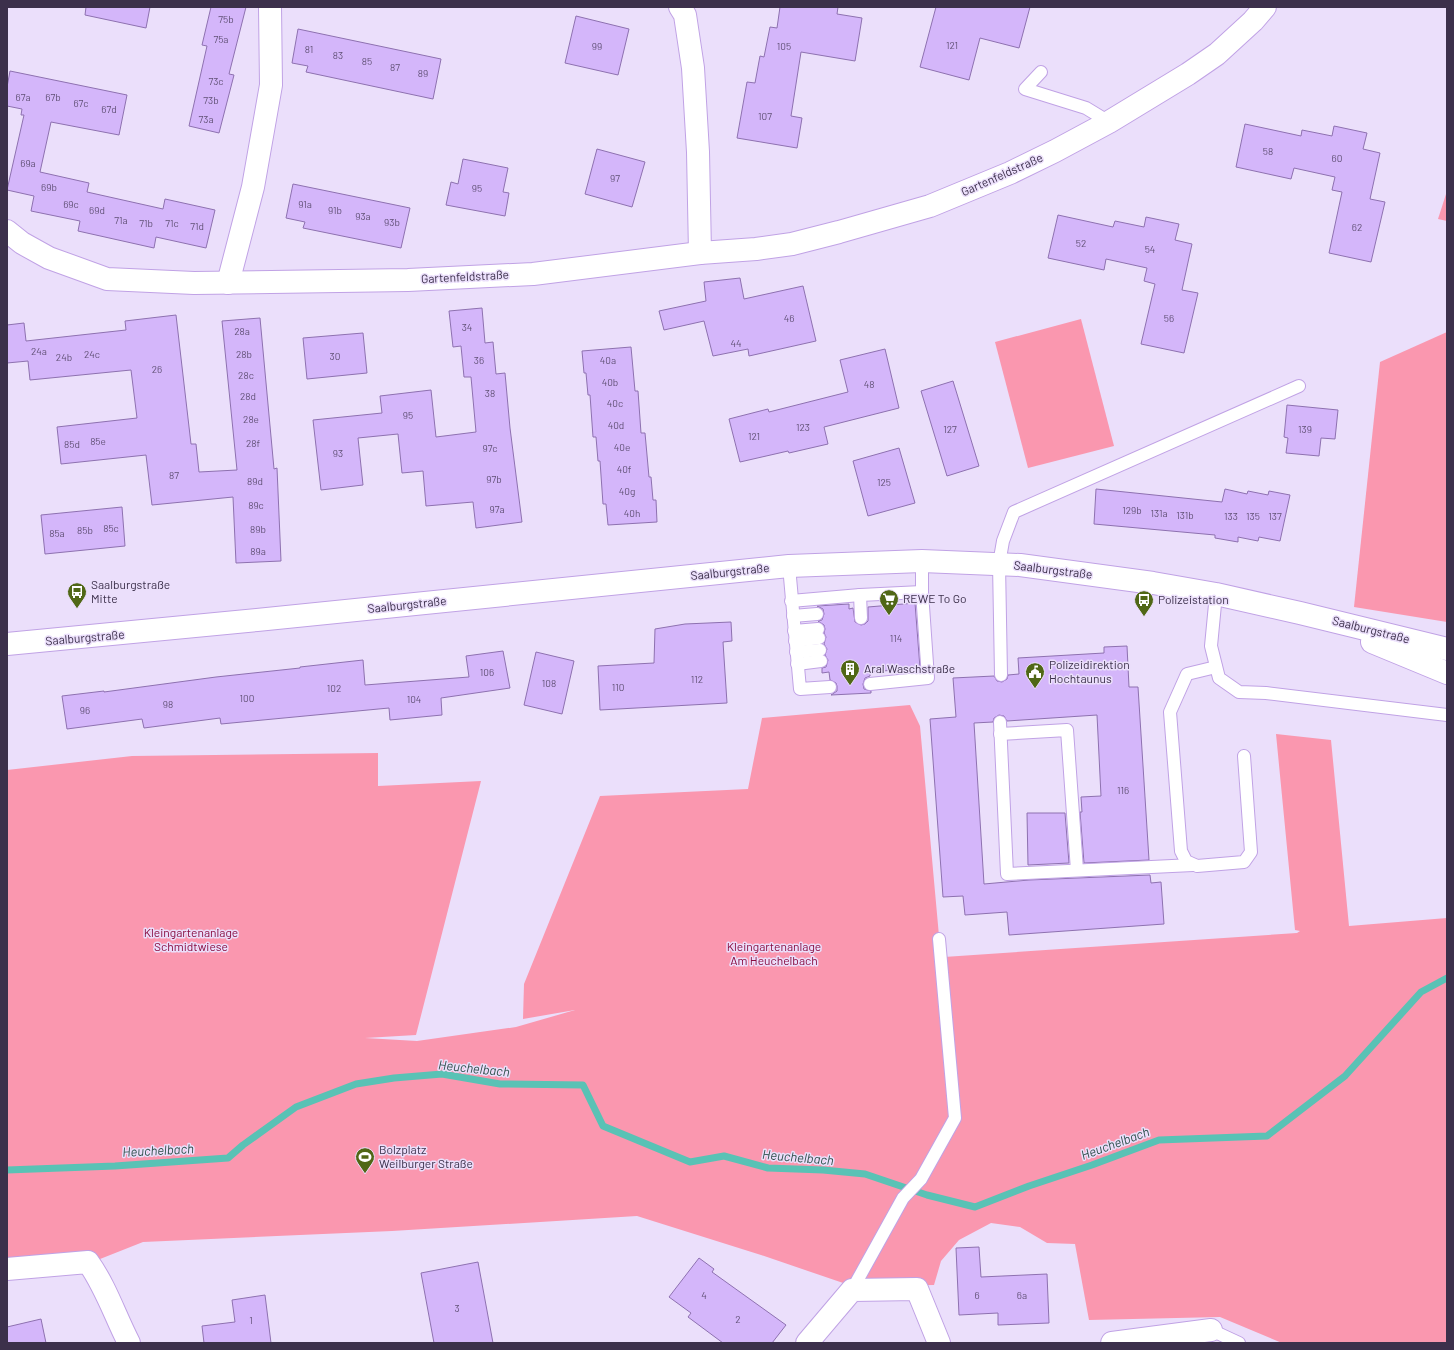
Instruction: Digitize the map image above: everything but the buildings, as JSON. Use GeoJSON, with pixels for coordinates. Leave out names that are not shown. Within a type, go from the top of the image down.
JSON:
{"type":"FeatureCollection","features":[{"type":"Feature","properties":{"kind":"street"},"geometry":{"type":"LineString","coordinates":[[228,283],[253,187],[271,85],[270,7]]}},
{"type":"Feature","properties":{"kind":"street"},"geometry":{"type":"LineString","coordinates":[[680,7],[685,15],[693,68],[698,152],[700,253]]}},
{"type":"Feature","properties":{"kind":"street","name":"Gartenfeldstraße"},"geometry":{"type":"LineString","coordinates":[[7,231],[22,244],[49,258],[107,279],[194,283],[408,280],[533,274],[700,253],[756,250],[792,244],[930,206],[1010,173],[1109,122],[1188,74],[1217,54],[1253,21],[1265,7]]}},
{"type":"Feature","properties":{"kind":"street","name":"Saalburgstraße"},"geometry":{"type":"LineString","coordinates":[[7,644],[138,633],[198,625],[788,566],[922,562],[1020,565],[1080,572],[1216,594],[1447,649]]}},
{"type":"Feature","properties":{"kind":"street"},"geometry":{"type":"LineString","coordinates":[[1300,613],[1447,673]]}},
{"type":"Feature","properties":{"kind":"street"},"geometry":{"type":"LineString","coordinates":[[7,1269],[88,1262],[108,1296],[129,1343]]}},
{"type":"Feature","properties":{"kind":"street"},"geometry":{"type":"LineString","coordinates":[[807,1343],[852,1290],[917,1289],[939,1343]]}},
{"type":"Feature","properties":{"kind":"street"},"geometry":{"type":"LineString","coordinates":[[1112,1343],[1211,1330]]}},
{"type":"Feature","properties":{"kind":"lane"},"geometry":{"type":"LineString","coordinates":[[1041,72],[1025,89],[1086,108],[1109,122]]}},
{"type":"Feature","properties":{"kind":"lane"},"geometry":{"type":"LineString","coordinates":[[1001,675],[1000,564],[1003,541],[1014,512],[1299,386]]}},
{"type":"Feature","properties":{"kind":"lane"},"geometry":{"type":"LineString","coordinates":[[870,684],[928,678],[922,592],[922,562]]}},
{"type":"Feature","properties":{"kind":"lane"},"geometry":{"type":"LineString","coordinates":[[788,566],[800,689],[830,687]]}},
{"type":"Feature","properties":{"kind":"lane"},"geometry":{"type":"LineString","coordinates":[[791,601],[860,595],[922,592]]}},
{"type":"Feature","properties":{"kind":"lane"},"geometry":{"type":"LineString","coordinates":[[1216,594],[1211,646],[1219,678],[1238,692],[1266,693],[1447,715]]}},
{"type":"Feature","properties":{"kind":"lane"},"geometry":{"type":"LineString","coordinates":[[857,613],[860,595]]}},
{"type":"Feature","properties":{"kind":"lane"},"geometry":{"type":"LineString","coordinates":[[792,616],[817,614]]}},
{"type":"Feature","properties":{"kind":"lane"},"geometry":{"type":"LineString","coordinates":[[796,647],[820,644],[796,647]]}},
{"type":"Feature","properties":{"kind":"lane"},"geometry":{"type":"LineString","coordinates":[[1193,865],[1186,861],[1180,850],[1170,712],[1187,674],[1216,667]]}},
{"type":"Feature","properties":{"kind":"lane"},"geometry":{"type":"LineString","coordinates":[[1077,870],[1067,730],[1000,728],[1007,874],[1197,866],[1244,862],[1251,852],[1244,756]]}},
{"type":"Feature","properties":{"kind":"lane"},"geometry":{"type":"LineString","coordinates":[[852,1290],[903,1198],[921,1179],[955,1118],[940,939]]}},
{"type":"Feature","properties":{"kind":"lane"},"geometry":{"type":"LineString","coordinates":[[1211,1330],[1239,1343]]}},
{"type":"Feature","properties":{"kind":"green space"},"geometry":{"type":"Polygon","coordinates":[[[1447,191],[1447,221],[1438,219],[1447,191]]]}},
{"type":"Feature","properties":{"kind":"green space"},"geometry":{"type":"Polygon","coordinates":[[[1081,319],[1114,446],[1028,468],[995,342],[1081,319]]]}},
{"type":"Feature","properties":{"kind":"green space"},"geometry":{"type":"Polygon","coordinates":[[[1447,332],[1447,622],[1354,607],[1380,362],[1447,332]]]}},
{"type":"Feature","properties":{"kind":"green space"},"geometry":{"type":"Polygon","coordinates":[[[910,705],[920,726],[940,947],[944,957],[1297,933],[1300,931],[1295,930],[1276,734],[1331,740],[1349,926],[1447,918],[1447,1343],[1282,1343],[1220,1317],[1089,1320],[1075,1244],[1047,1243],[1020,1227],[991,1223],[959,1240],[941,1261],[934,1285],[852,1286],[761,1255],[637,1216],[392,1231],[143,1242],[95,1261],[7,1269],[7,770],[132,756],[378,753],[378,786],[481,781],[416,1035],[365,1038],[417,1041],[516,1027],[575,1010],[523,1019],[524,984],[600,796],[748,789],[762,718],[910,705]]]}},
{"type":"Feature","properties":{"kind":"waterway","name":"Heuchelbach"},"geometry":{"type":"LineString","coordinates":[[7,1170],[115,1166],[228,1158],[243,1145],[296,1107],[356,1084],[394,1078],[442,1074],[500,1084],[583,1085],[603,1126],[690,1162],[724,1156],[768,1168],[823,1170],[865,1174],[927,1195],[975,1207],[1029,1186],[1092,1165],[1159,1140],[1267,1136],[1345,1076],[1421,992],[1447,978]]}},
{"type":"Feature","properties":{"kind":"place","name":"Saalburgstraße Mitte"},"geometry":{"type":"Point","coordinates":[77,609]}},
{"type":"Feature","properties":{"kind":"place","name":"REWE To Go"},"geometry":{"type":"Point","coordinates":[889,616]}},
{"type":"Feature","properties":{"kind":"place","name":"Polizeistation"},"geometry":{"type":"Point","coordinates":[1144,617]}},
{"type":"Feature","properties":{"kind":"place","name":"Aral Waschstraße"},"geometry":{"type":"Point","coordinates":[850,686]}},
{"type":"Feature","properties":{"kind":"place","name":"Polizeidirektion Hochtaunus"},"geometry":{"type":"Point","coordinates":[1035,689]}},
{"type":"Feature","properties":{"kind":"place","name":"Bolzplatz Weilburger Straße"},"geometry":{"type":"Point","coordinates":[365,1174]}},
{"type":"Feature","properties":{"kind":"park label","name":"Kleingartenanlage Schmidtwiese"},"geometry":{"type":"Point","coordinates":[191,940]}},
{"type":"Feature","properties":{"kind":"park label","name":"Kleingartenanlage Am Heuchelbach"},"geometry":{"type":"Point","coordinates":[774,954]}}]}
